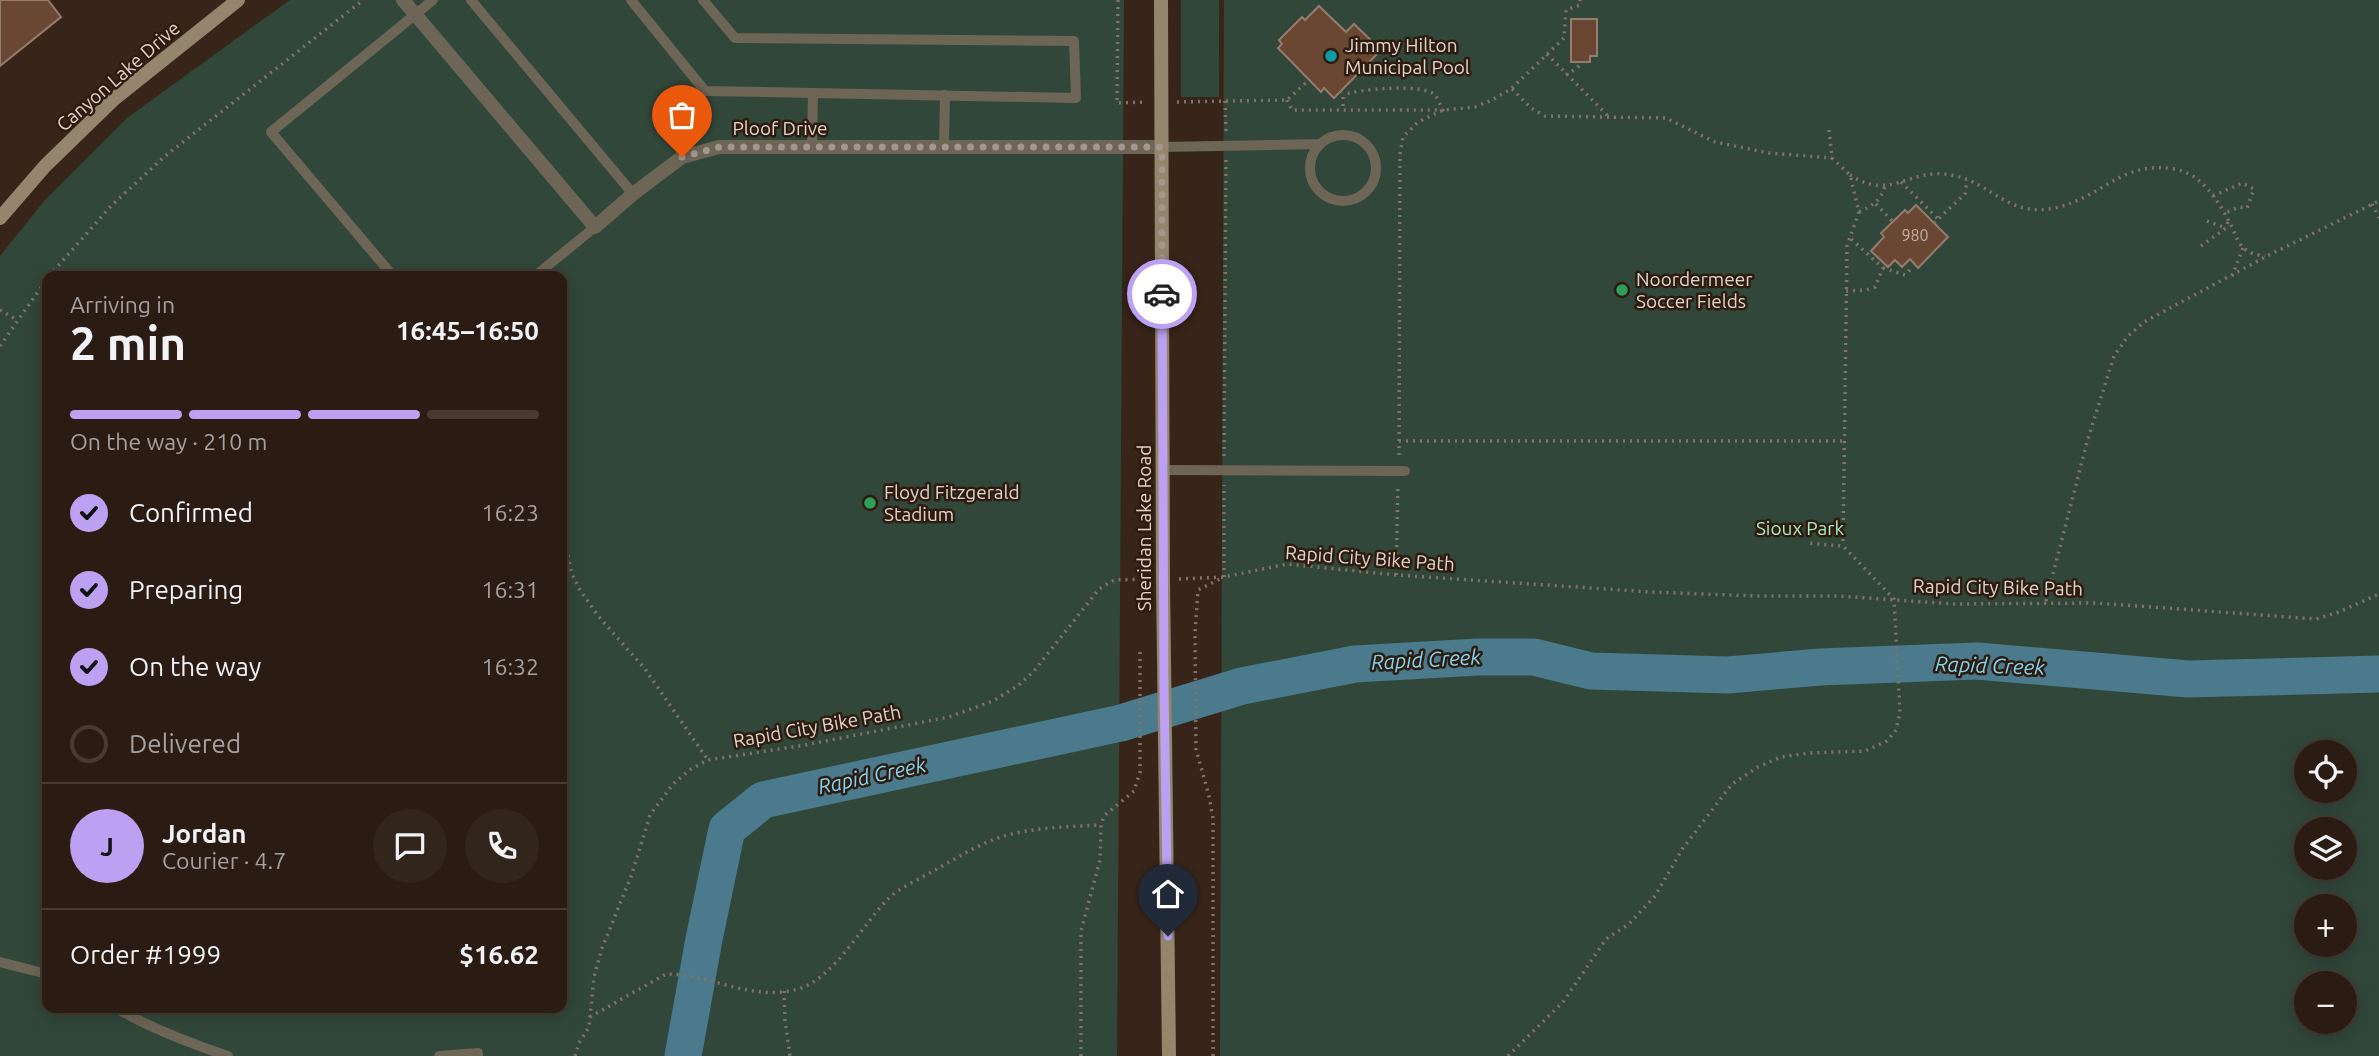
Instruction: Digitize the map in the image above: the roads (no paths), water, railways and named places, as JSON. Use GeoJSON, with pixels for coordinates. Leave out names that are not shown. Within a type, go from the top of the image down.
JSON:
{"type":"FeatureCollection","features":[{"type":"Feature","properties":{"kind":"street","name":"Canyon Lake Drive"},"geometry":{"type":"LineString","coordinates":[[2,212],[114,99],[238,0]]}},
{"type":"Feature","properties":{"kind":"street"},"geometry":{"type":"LineString","coordinates":[[403,0],[595,227]]}},
{"type":"Feature","properties":{"kind":"street","name":"Sheridan Lake Road"},"geometry":{"type":"LineString","coordinates":[[1161,0],[1163,580],[1169,1056]]}},
{"type":"Feature","properties":{"kind":"street","name":"Ploof Drive"},"geometry":{"type":"LineString","coordinates":[[595,227],[682,157],[719,147],[1162,147]]}},
{"type":"Feature","properties":{"kind":"lane"},"geometry":{"type":"LineString","coordinates":[[389,271],[271,132],[433,0]]}},
{"type":"Feature","properties":{"kind":"lane"},"geometry":{"type":"LineString","coordinates":[[471,0],[633,194]]}},
{"type":"Feature","properties":{"kind":"lane"},"geometry":{"type":"LineString","coordinates":[[631,0],[705,91],[1076,98],[1074,41],[735,38],[703,0]]}},
{"type":"Feature","properties":{"kind":"lane"},"geometry":{"type":"LineString","coordinates":[[812,147],[813,93]]}},
{"type":"Feature","properties":{"kind":"lane"},"geometry":{"type":"LineString","coordinates":[[944,147],[945,95]]}},
{"type":"Feature","properties":{"kind":"lane"},"geometry":{"type":"LineString","coordinates":[[1162,147],[1320,144],[1339,135],[1360,139],[1368,147],[1376,167],[1370,187],[1362,195],[1352,200],[1331,199],[1314,185],[1310,175],[1310,163],[1320,144]]}},
{"type":"Feature","properties":{"kind":"lane"},"geometry":{"type":"LineString","coordinates":[[541,271],[595,227]]}},
{"type":"Feature","properties":{"kind":"lane"},"geometry":{"type":"LineString","coordinates":[[1163,470],[1402,471]]}},
{"type":"Feature","properties":{"kind":"lane"},"geometry":{"type":"LineString","coordinates":[[0,962],[42,973]]}},
{"type":"Feature","properties":{"kind":"lane"},"geometry":{"type":"LineString","coordinates":[[126,1013],[176,1038],[228,1056]]}},
{"type":"Feature","properties":{"kind":"lane"},"geometry":{"type":"LineString","coordinates":[[439,1056],[478,1053],[478,1056]]}},
{"type":"Feature","properties":{"kind":"waterway","name":"Rapid Creek"},"geometry":{"type":"LineString","coordinates":[[683,1056],[727,829],[763,800],[1121,723],[1242,686],[1355,664],[1478,657],[1534,657],[1591,671],[1728,675],[1820,667],[1977,661],[2188,679],[2379,674]]}},
{"type":"Feature","properties":{"kind":"place","name":"Jimmy Hilton Municipal Pool"},"geometry":{"type":"Point","coordinates":[1331,56]}},
{"type":"Feature","properties":{"kind":"place","name":"Noordermeer Soccer Fields"},"geometry":{"type":"Point","coordinates":[1622,290]}},
{"type":"Feature","properties":{"kind":"place","name":"Floyd Fitzgerald Stadium"},"geometry":{"type":"Point","coordinates":[870,503]}},
{"type":"Feature","properties":{"kind":"park label","name":"Sioux Park"},"geometry":{"type":"Point","coordinates":[1800,528]}}]}
